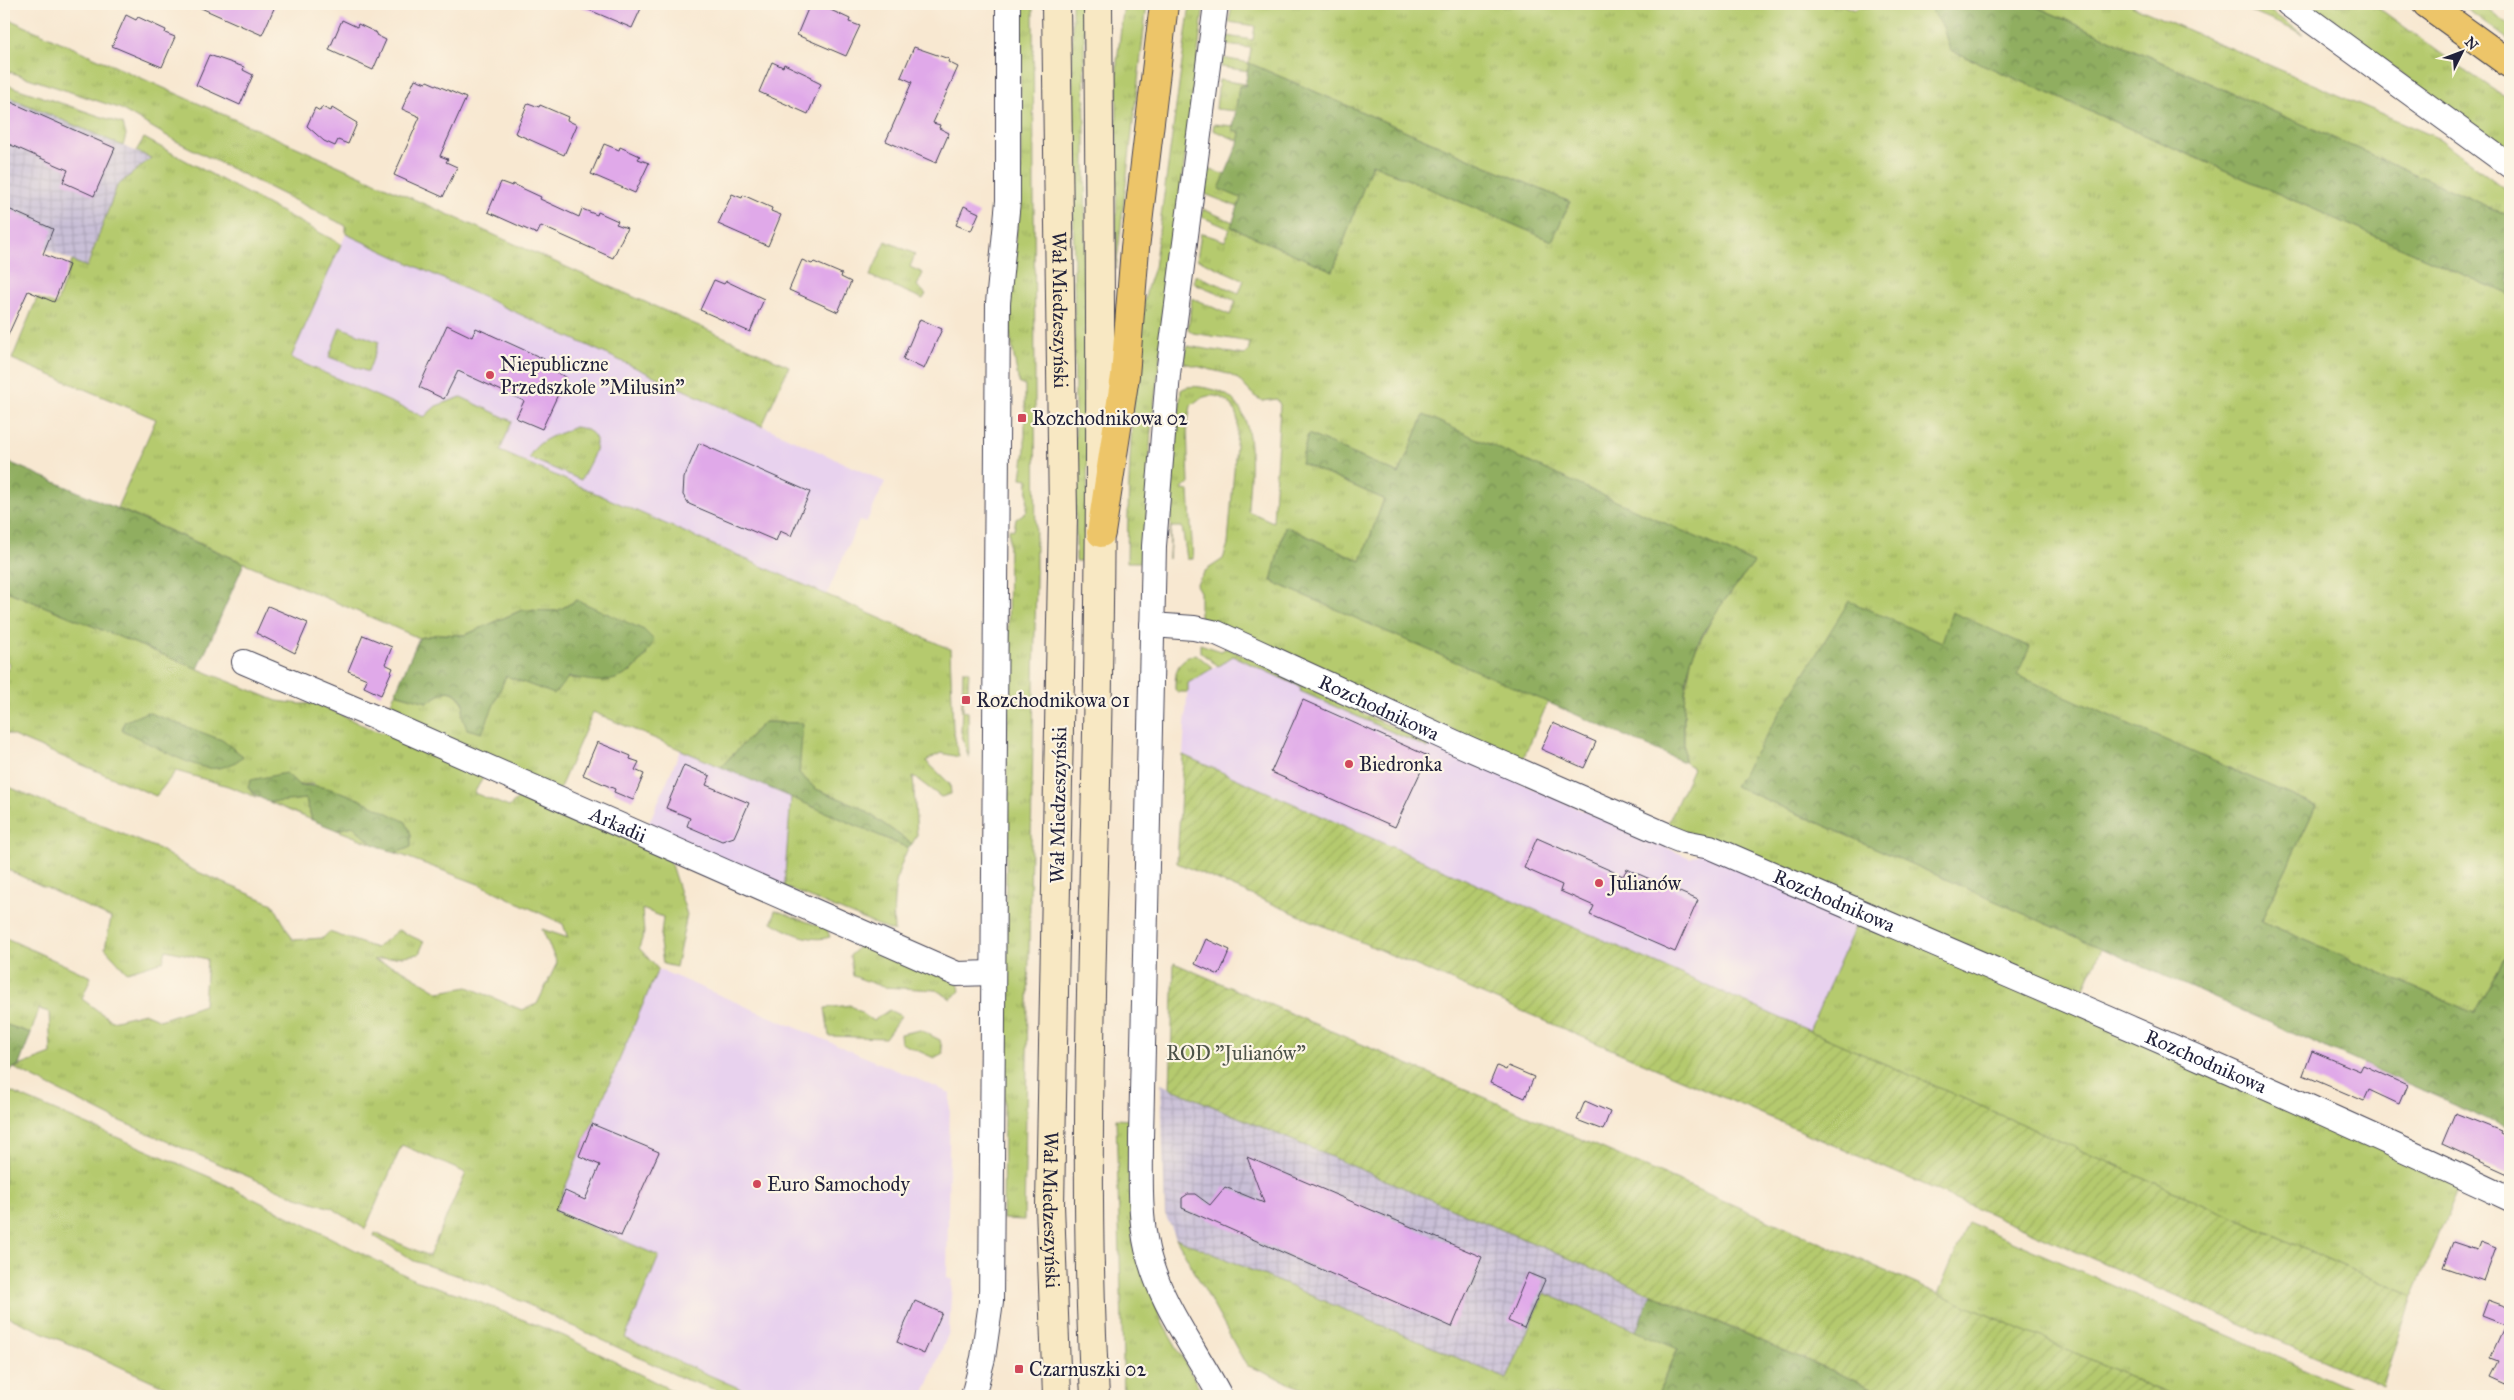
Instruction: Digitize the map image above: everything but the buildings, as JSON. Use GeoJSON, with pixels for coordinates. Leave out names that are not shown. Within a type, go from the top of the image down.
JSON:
{"type":"FeatureCollection","features":[{"type":"Feature","properties":{"kind":"highway"},"geometry":{"type":"LineString","coordinates":[[1100,533],[1125,376],[1135,248],[1164,4]]}},
{"type":"Feature","properties":{"kind":"highway"},"geometry":{"type":"LineString","coordinates":[[2427,4],[2510,64]]}},
{"type":"Feature","properties":{"kind":"main road","name":"Wał Miedzeszyński"},"geometry":{"type":"LineString","coordinates":[[1056,4],[1063,515],[1050,1205],[1057,1396]]}},
{"type":"Feature","properties":{"kind":"main road","name":"Wał Miedzeszyński"},"geometry":{"type":"LineString","coordinates":[[1095,1396],[1090,1314],[1088,1194],[1100,533],[1098,4]]}},
{"type":"Feature","properties":{"kind":"street"},"geometry":{"type":"LineString","coordinates":[[974,1390],[986,1344],[991,1302],[998,303],[1008,201],[1008,4]]}},
{"type":"Feature","properties":{"kind":"street"},"geometry":{"type":"LineString","coordinates":[[1216,4],[1168,374],[1154,546],[1141,1130],[1141,1212],[1147,1250],[1163,1295],[1220,1396]]}},
{"type":"Feature","properties":{"kind":"street"},"geometry":{"type":"LineString","coordinates":[[2288,4],[2510,166]]}},
{"type":"Feature","properties":{"kind":"street","name":"Rozchodnikowa"},"geometry":{"type":"LineString","coordinates":[[1152,625],[1194,628],[1217,633],[1454,742],[1669,836],[1684,842],[1695,842],[1710,847],[2369,1133],[2510,1200]]}},
{"type":"Feature","properties":{"kind":"street","name":"Arkadii"},"geometry":{"type":"LineString","coordinates":[[244,662],[957,974],[992,973]]}},
{"type":"Feature","properties":{"kind":"shaded area"},"geometry":{"type":"Polygon","coordinates":[[[4,95],[151,158],[117,187],[86,267],[4,230],[4,95]]]}},
{"type":"Feature","properties":{"kind":"shaded area","name":"Niepubliczne Przedszkole \"Milusin\""},"geometry":{"type":"Polygon","coordinates":[[[346,234],[885,482],[866,523],[859,521],[826,596],[290,357],[346,234]]]}},
{"type":"Feature","properties":{"kind":"shaded area"},"geometry":{"type":"Polygon","coordinates":[[[1233,656],[1690,858],[1707,850],[1860,916],[1809,1031],[1183,755],[1188,683],[1233,656]]]}},
{"type":"Feature","properties":{"kind":"shaded area"},"geometry":{"type":"Polygon","coordinates":[[[681,749],[791,797],[784,887],[647,827],[681,749]]]}},
{"type":"Feature","properties":{"kind":"shaded area","name":"Euro Samochody"},"geometry":{"type":"Polygon","coordinates":[[[658,969],[950,1093],[947,1277],[952,1280],[949,1332],[923,1396],[757,1396],[625,1337],[659,1256],[555,1211],[658,969]]]}},
{"type":"Feature","properties":{"kind":"shaded area"},"geometry":{"type":"Polygon","coordinates":[[[1161,1084],[1651,1294],[1636,1331],[1544,1293],[1507,1380],[1176,1238],[1165,1214],[1161,1084]]]}},
{"type":"Feature","properties":{"kind":"green space"},"geometry":{"type":"Polygon","coordinates":[[[1020,4],[1033,4],[1036,578],[1024,1220],[1003,1219],[1009,529],[1014,530],[1016,519],[1027,511],[1028,479],[1021,478],[1025,449],[1025,385],[1019,384],[1010,335],[1010,305],[1021,182],[1020,4]]]}},
{"type":"Feature","properties":{"kind":"green space"},"geometry":{"type":"Polygon","coordinates":[[[1072,4],[1084,4],[1088,561],[1076,561],[1072,4]]]}},
{"type":"Feature","properties":{"kind":"green space"},"geometry":{"type":"Polygon","coordinates":[[[1124,4],[1147,4],[1116,269],[1117,61],[1124,4]]]}},
{"type":"Feature","properties":{"kind":"green space"},"geometry":{"type":"Polygon","coordinates":[[[1190,4],[1204,4],[1151,430],[1144,562],[1127,562],[1131,442],[1140,331],[1143,305],[1154,268],[1190,4]]]}},
{"type":"Feature","properties":{"kind":"green space"},"geometry":{"type":"Polygon","coordinates":[[[1232,4],[1840,4],[1854,10],[1865,4],[1927,4],[1943,27],[1950,50],[2510,295],[2510,961],[2504,958],[2474,1013],[2261,921],[2316,806],[2016,675],[1952,612],[1943,642],[1765,739],[1735,786],[2102,948],[2078,1001],[1667,825],[1693,768],[1684,762],[1684,700],[1692,656],[1717,610],[1754,563],[1424,416],[1399,474],[1308,434],[1301,463],[1384,499],[1361,561],[1285,526],[1271,581],[1548,702],[1522,761],[1200,617],[1200,592],[1196,585],[1205,571],[1223,559],[1228,544],[1238,421],[1231,405],[1219,397],[1205,397],[1191,406],[1187,426],[1189,485],[1184,486],[1182,490],[1189,491],[1193,559],[1187,559],[1182,527],[1171,527],[1169,559],[1172,486],[1181,390],[1191,387],[1211,389],[1228,396],[1239,407],[1246,422],[1249,440],[1250,477],[1248,511],[1273,522],[1280,405],[1277,399],[1263,401],[1254,396],[1238,379],[1228,374],[1184,363],[1187,346],[1244,355],[1248,352],[1250,342],[1193,333],[1188,329],[1192,298],[1230,315],[1236,301],[1194,283],[1195,275],[1239,293],[1244,280],[1197,259],[1201,233],[1225,241],[1230,229],[1202,217],[1203,209],[1233,222],[1231,227],[1333,271],[1372,164],[1552,241],[1570,202],[1249,63],[1251,48],[1225,45],[1226,36],[1253,40],[1255,26],[1229,22],[1232,4]]]}},
{"type":"Feature","properties":{"kind":"green space"},"geometry":{"type":"Polygon","coordinates":[[[1927,4],[2030,4],[2510,216],[2510,295],[1950,50],[1943,27],[1927,4]]]}},
{"type":"Feature","properties":{"kind":"green space"},"geometry":{"type":"Polygon","coordinates":[[[2030,4],[2128,4],[2440,139],[2510,193],[2510,216],[2030,4]]]}},
{"type":"Feature","properties":{"kind":"green space"},"geometry":{"type":"Polygon","coordinates":[[[2233,4],[2260,4],[2303,34],[2233,4]]]}},
{"type":"Feature","properties":{"kind":"green space"},"geometry":{"type":"Polygon","coordinates":[[[2305,4],[2373,4],[2454,63],[2510,100],[2510,151],[2305,4]]]}},
{"type":"Feature","properties":{"kind":"green space"},"geometry":{"type":"Polygon","coordinates":[[[2460,4],[2482,4],[2510,25],[2510,41],[2460,4]]]}},
{"type":"Feature","properties":{"kind":"green space"},"geometry":{"type":"Polygon","coordinates":[[[4,17],[789,366],[762,426],[346,234],[346,226],[174,140],[119,108],[4,70],[4,17]]]}},
{"type":"Feature","properties":{"kind":"green space"},"geometry":{"type":"Polygon","coordinates":[[[1223,58],[1249,63],[1248,71],[1221,67],[1223,58]]]}},
{"type":"Feature","properties":{"kind":"green space"},"geometry":{"type":"Polygon","coordinates":[[[1249,63],[1570,202],[1552,241],[1372,164],[1333,271],[1231,227],[1241,198],[1219,189],[1238,144],[1240,132],[1233,130],[1239,86],[1245,86],[1249,63]]]}},
{"type":"Feature","properties":{"kind":"green space"},"geometry":{"type":"Polygon","coordinates":[[[1219,80],[1246,84],[1239,86],[1236,111],[1216,109],[1219,80]]]}},
{"type":"Feature","properties":{"kind":"green space"},"geometry":{"type":"Polygon","coordinates":[[[4,84],[123,124],[126,135],[123,146],[4,95],[4,84]]]}},
{"type":"Feature","properties":{"kind":"green space"},"geometry":{"type":"Polygon","coordinates":[[[1214,124],[1233,126],[1233,130],[1240,132],[1239,141],[1213,130],[1214,124]]]}},
{"type":"Feature","properties":{"kind":"green space"},"geometry":{"type":"Polygon","coordinates":[[[144,138],[341,244],[291,358],[424,417],[436,406],[461,397],[512,421],[500,451],[950,649],[953,728],[959,757],[941,753],[926,761],[950,784],[951,794],[941,797],[913,776],[917,835],[912,844],[860,807],[816,789],[799,773],[802,723],[764,722],[721,767],[593,712],[559,790],[386,716],[395,693],[427,702],[442,693],[454,693],[464,704],[462,716],[506,676],[610,680],[631,672],[647,655],[577,600],[557,611],[522,610],[465,635],[439,634],[419,638],[117,508],[156,419],[12,359],[37,298],[56,305],[72,261],[87,267],[117,186],[151,158],[136,151],[144,138]]]}},
{"type":"Feature","properties":{"kind":"green space"},"geometry":{"type":"Polygon","coordinates":[[[1208,169],[1225,175],[1220,189],[1241,198],[1238,207],[1205,194],[1208,169]]]}},
{"type":"Feature","properties":{"kind":"green space"},"geometry":{"type":"Polygon","coordinates":[[[886,241],[915,254],[910,267],[923,273],[917,286],[926,294],[923,299],[870,276],[886,241]]]}},
{"type":"Feature","properties":{"kind":"green space"},"geometry":{"type":"Polygon","coordinates":[[[340,327],[379,342],[368,372],[329,357],[340,327]]]}},
{"type":"Feature","properties":{"kind":"green space"},"geometry":{"type":"Polygon","coordinates":[[[1424,415],[1754,563],[1712,619],[1698,642],[1693,655],[1689,667],[1685,694],[1684,762],[1271,581],[1285,526],[1361,561],[1384,499],[1301,463],[1308,434],[1399,474],[1424,415]]]}},
{"type":"Feature","properties":{"kind":"green space"},"geometry":{"type":"Polygon","coordinates":[[[575,427],[593,434],[596,440],[593,455],[581,480],[529,458],[542,442],[575,427]]]}},
{"type":"Feature","properties":{"kind":"green space"},"geometry":{"type":"Polygon","coordinates":[[[4,460],[244,563],[198,669],[4,590],[4,460]]]}},
{"type":"Feature","properties":{"kind":"green space"},"geometry":{"type":"Polygon","coordinates":[[[4,590],[277,701],[301,704],[316,703],[373,730],[410,739],[473,770],[483,778],[474,793],[509,807],[519,798],[541,800],[668,855],[687,915],[676,967],[663,964],[660,943],[663,917],[642,909],[644,933],[639,948],[658,969],[555,1211],[659,1256],[625,1338],[757,1396],[734,1396],[684,1379],[489,1286],[414,1261],[374,1236],[375,1233],[429,1256],[466,1173],[402,1145],[365,1229],[332,1208],[291,1195],[113,1118],[14,1068],[51,1054],[49,1012],[39,1009],[31,1033],[4,1024],[4,937],[91,977],[82,999],[112,1021],[144,1013],[160,1020],[204,1005],[207,959],[166,950],[163,961],[127,972],[105,948],[111,918],[8,870],[4,872],[4,785],[159,849],[191,869],[273,904],[293,940],[323,938],[329,932],[376,948],[398,930],[424,942],[419,954],[373,960],[399,968],[439,992],[468,987],[522,1010],[537,1004],[557,963],[542,929],[568,938],[563,924],[481,885],[396,853],[411,846],[313,784],[248,787],[256,797],[228,786],[176,771],[156,796],[4,732],[4,675],[10,665],[4,657],[4,590]]]}},
{"type":"Feature","properties":{"kind":"green space"},"geometry":{"type":"Polygon","coordinates":[[[577,600],[644,630],[654,640],[639,664],[624,675],[607,681],[569,677],[554,694],[506,676],[482,733],[467,729],[462,716],[464,703],[450,691],[442,693],[427,702],[395,693],[419,638],[439,634],[465,635],[522,610],[557,611],[577,600]]]}},
{"type":"Feature","properties":{"kind":"green space"},"geometry":{"type":"Polygon","coordinates":[[[1849,601],[1942,642],[1952,612],[2030,647],[2017,675],[2316,806],[2261,921],[2474,1013],[2504,958],[2510,961],[2510,1129],[1735,786],[1849,601]]]}},
{"type":"Feature","properties":{"kind":"green space"},"geometry":{"type":"Polygon","coordinates":[[[1200,644],[1221,651],[1227,648],[1351,702],[1365,715],[1430,743],[1428,748],[1300,691],[1301,687],[1233,656],[1218,666],[1200,652],[1200,644]]]}},
{"type":"Feature","properties":{"kind":"green space"},"geometry":{"type":"Polygon","coordinates":[[[1196,654],[1213,668],[1188,683],[1188,692],[1177,692],[1175,683],[1178,667],[1185,659],[1196,654]]]}},
{"type":"Feature","properties":{"kind":"green space"},"geometry":{"type":"Polygon","coordinates":[[[963,671],[969,671],[968,689],[963,689],[963,711],[968,712],[969,759],[961,732],[963,671]]]}},
{"type":"Feature","properties":{"kind":"green space"},"geometry":{"type":"Polygon","coordinates":[[[147,712],[222,740],[243,756],[236,762],[218,768],[198,766],[122,730],[124,722],[147,712]]]}},
{"type":"Feature","properties":{"kind":"green space"},"geometry":{"type":"Polygon","coordinates":[[[764,722],[803,723],[799,773],[816,789],[860,807],[912,844],[908,848],[721,767],[764,722]]]}},
{"type":"Feature","properties":{"kind":"green space"},"geometry":{"type":"Polygon","coordinates":[[[1183,755],[2412,1296],[2383,1386],[1769,1117],[1177,863],[1183,755]]]}},
{"type":"Feature","properties":{"kind":"green space"},"geometry":{"type":"Polygon","coordinates":[[[286,773],[300,786],[313,786],[340,792],[368,803],[406,822],[411,834],[411,847],[396,853],[373,844],[353,826],[337,830],[312,820],[306,799],[281,802],[267,801],[254,794],[248,787],[251,780],[286,773]]]}},
{"type":"Feature","properties":{"kind":"green space"},"geometry":{"type":"Polygon","coordinates":[[[791,797],[908,848],[899,870],[895,889],[894,932],[784,887],[791,797]]]}},
{"type":"Feature","properties":{"kind":"green space"},"geometry":{"type":"Polygon","coordinates":[[[306,799],[312,820],[269,802],[306,799]]]}},
{"type":"Feature","properties":{"kind":"green space"},"geometry":{"type":"Polygon","coordinates":[[[353,826],[373,844],[337,830],[353,826]]]}},
{"type":"Feature","properties":{"kind":"green space"},"geometry":{"type":"Polygon","coordinates":[[[775,910],[827,929],[830,937],[808,938],[785,929],[772,922],[775,910]]]}},
{"type":"Feature","properties":{"kind":"green space"},"geometry":{"type":"Polygon","coordinates":[[[1860,916],[2461,1184],[2412,1296],[1809,1031],[1860,916]]]}},
{"type":"Feature","properties":{"kind":"green space"},"geometry":{"type":"Polygon","coordinates":[[[859,945],[958,982],[960,991],[951,999],[936,990],[883,987],[853,976],[850,956],[859,945]]]}},
{"type":"Feature","properties":{"kind":"green space","name":"ROD \"Julianów\""},"geometry":{"type":"Polygon","coordinates":[[[1174,963],[2175,1396],[1891,1396],[1170,1088],[1174,963]]]}},
{"type":"Feature","properties":{"kind":"green space"},"geometry":{"type":"Polygon","coordinates":[[[850,1005],[873,1021],[889,1010],[901,1016],[885,1038],[829,1036],[825,1008],[850,1005]]]}},
{"type":"Feature","properties":{"kind":"green space"},"geometry":{"type":"Polygon","coordinates":[[[4,1024],[31,1033],[19,1065],[7,1072],[4,1071],[4,1024]]]}},
{"type":"Feature","properties":{"kind":"green space"},"geometry":{"type":"Polygon","coordinates":[[[920,1030],[940,1040],[943,1053],[934,1058],[901,1043],[900,1034],[920,1030]]]}},
{"type":"Feature","properties":{"kind":"green space"},"geometry":{"type":"Polygon","coordinates":[[[4,1089],[212,1178],[415,1280],[459,1294],[564,1336],[683,1396],[186,1396],[4,1315],[4,1089]]]}},
{"type":"Feature","properties":{"kind":"green space"},"geometry":{"type":"Polygon","coordinates":[[[1116,1119],[1130,1120],[1133,1245],[1163,1324],[1204,1396],[1124,1396],[1116,1119]]]}},
{"type":"Feature","properties":{"kind":"green space"},"geometry":{"type":"Polygon","coordinates":[[[1968,1222],[2367,1396],[2175,1396],[1938,1294],[1968,1222]]]}},
{"type":"Feature","properties":{"kind":"green space"},"geometry":{"type":"Polygon","coordinates":[[[1176,1238],[1507,1379],[1544,1293],[1678,1348],[1657,1396],[1320,1396],[1246,1365],[1176,1238]]]}},
{"type":"Feature","properties":{"kind":"green space"},"geometry":{"type":"Polygon","coordinates":[[[1651,1294],[1891,1396],[1657,1396],[1678,1349],[1636,1331],[1651,1294]]]}},
{"type":"Feature","properties":{"kind":"place","name":"Niepubliczne Przedszkole \"Milusin\""},"geometry":{"type":"Point","coordinates":[490,375]}},
{"type":"Feature","properties":{"kind":"place","name":"Rozchodnikowa 02"},"geometry":{"type":"Point","coordinates":[1022,418]}},
{"type":"Feature","properties":{"kind":"place","name":"Rozchodnikowa 01"},"geometry":{"type":"Point","coordinates":[966,700]}},
{"type":"Feature","properties":{"kind":"place","name":"Biedronka"},"geometry":{"type":"Point","coordinates":[1349,764]}},
{"type":"Feature","properties":{"kind":"place","name":"Julianów"},"geometry":{"type":"Point","coordinates":[1599,883]}},
{"type":"Feature","properties":{"kind":"place","name":"Euro Samochody"},"geometry":{"type":"Point","coordinates":[757,1184]}},
{"type":"Feature","properties":{"kind":"place","name":"Czarnuszki 02"},"geometry":{"type":"Point","coordinates":[1019,1369]}}]}
